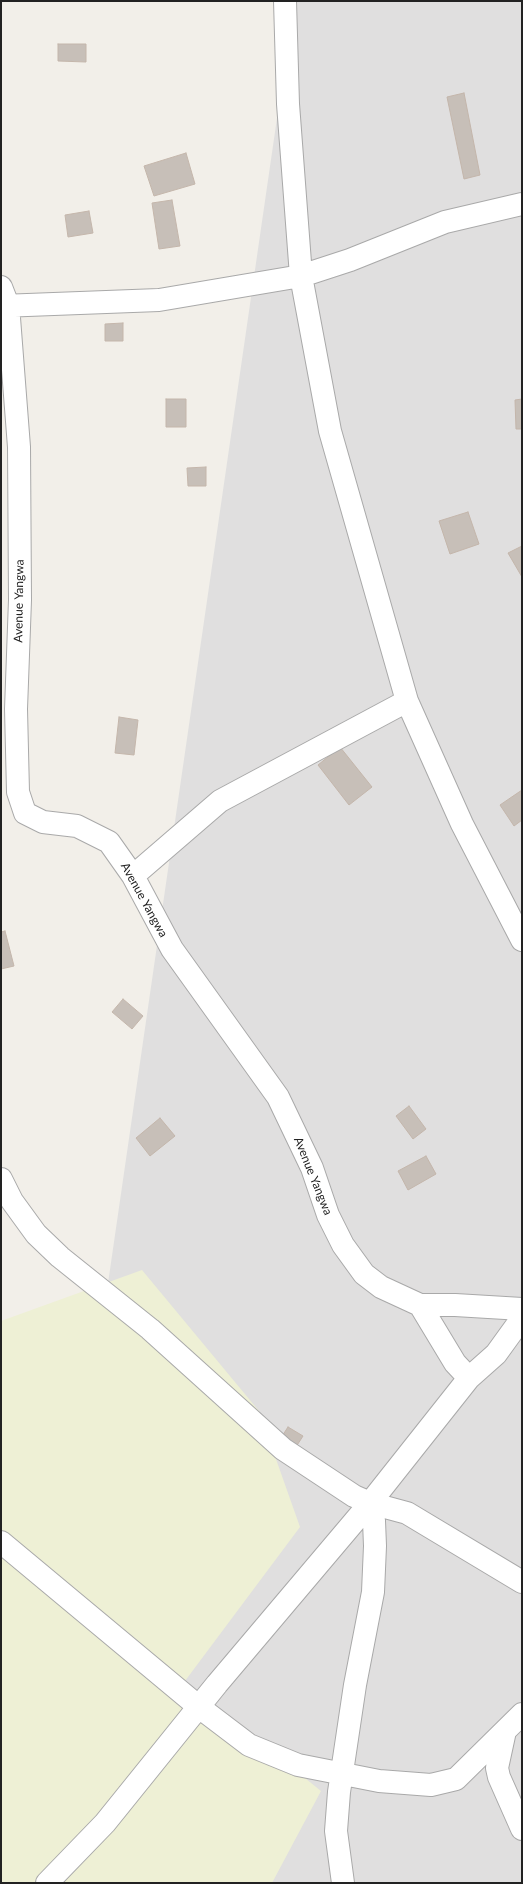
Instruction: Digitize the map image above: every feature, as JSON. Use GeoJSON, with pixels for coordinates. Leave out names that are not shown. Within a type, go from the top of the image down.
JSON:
{"type":"FeatureCollection","features":[{"type":"Feature","properties":{"kind":"street"},"geometry":{"type":"LineString","coordinates":[[285,1],[288,104],[301,276],[330,431],[407,701],[462,824],[522,940]]}},
{"type":"Feature","properties":{"kind":"street"},"geometry":{"type":"LineString","coordinates":[[3,299],[159,300],[301,276],[350,260],[444,222],[522,204]]}},
{"type":"Feature","properties":{"kind":"street","name":"Avenue Yangwa"},"geometry":{"type":"LineString","coordinates":[[3,299],[19,447],[20,600],[16,709],[18,792],[25,813],[43,822],[77,826],[109,842],[133,876],[172,949],[278,1097],[312,1168],[328,1215],[343,1245],[364,1274],[381,1287],[420,1305]]}},
{"type":"Feature","properties":{"kind":"street"},"geometry":{"type":"LineString","coordinates":[[133,876],[220,801],[407,701]]}},
{"type":"Feature","properties":{"kind":"street"},"geometry":{"type":"LineString","coordinates":[[1,1179],[12,1201],[36,1234],[60,1257],[150,1329],[283,1448],[348,1493],[370,1503],[407,1513],[522,1582]]}},
{"type":"Feature","properties":{"kind":"street"},"geometry":{"type":"LineString","coordinates":[[469,1378],[455,1363],[420,1305],[455,1304],[522,1309]]}},
{"type":"Feature","properties":{"kind":"street"},"geometry":{"type":"LineString","coordinates":[[47,1883],[105,1823],[199,1707],[370,1503],[469,1378],[496,1354],[522,1318]]}},
{"type":"Feature","properties":{"kind":"street"},"geometry":{"type":"LineString","coordinates":[[343,1883],[336,1831],[342,1775],[355,1685],[373,1592],[375,1546],[374,1521],[370,1503]]}},
{"type":"Feature","properties":{"kind":"street"},"geometry":{"type":"LineString","coordinates":[[1,1542],[199,1707],[249,1745],[298,1765],[342,1775],[379,1781],[431,1785],[456,1779],[522,1714]]}},
{"type":"Feature","properties":{"kind":"street"},"geometry":{"type":"LineString","coordinates":[[505,1731],[497,1768],[499,1777],[522,1829]]}},
{"type":"Feature","properties":{"kind":"shaded area"},"geometry":{"type":"Polygon","coordinates":[[[294,1],[522,1],[522,1883],[21,1883],[294,1]]]}},
{"type":"Feature","properties":{"kind":"green space"},"geometry":{"type":"Polygon","coordinates":[[[142,1270],[259,1411],[300,1527],[185,1681],[321,1791],[272,1883],[1,1883],[1,1321],[142,1270]]]}},
{"type":"Feature","properties":{"kind":"building"},"geometry":{"type":"Polygon","coordinates":[[[58,44],[86,44],[86,62],[58,61],[58,44]]]}},
{"type":"Feature","properties":{"kind":"building"},"geometry":{"type":"Polygon","coordinates":[[[464,93],[480,175],[464,179],[447,97],[464,93]]]}},
{"type":"Feature","properties":{"kind":"building"},"geometry":{"type":"Polygon","coordinates":[[[186,153],[195,184],[154,196],[144,166],[186,153]]]}},
{"type":"Feature","properties":{"kind":"building"},"geometry":{"type":"Polygon","coordinates":[[[172,200],[180,246],[159,249],[152,203],[172,200]]]}},
{"type":"Feature","properties":{"kind":"building"},"geometry":{"type":"Polygon","coordinates":[[[89,211],[93,233],[68,237],[65,215],[89,211]]]}},
{"type":"Feature","properties":{"kind":"building"},"geometry":{"type":"Polygon","coordinates":[[[123,323],[123,341],[105,341],[105,324],[123,323]]]}},
{"type":"Feature","properties":{"kind":"building"},"geometry":{"type":"Polygon","coordinates":[[[166,399],[186,399],[186,427],[166,427],[166,399]]]}},
{"type":"Feature","properties":{"kind":"building"},"geometry":{"type":"Polygon","coordinates":[[[522,399],[522,429],[516,429],[515,400],[522,399]]]}},
{"type":"Feature","properties":{"kind":"building"},"geometry":{"type":"Polygon","coordinates":[[[206,467],[206,486],[188,486],[187,468],[206,467]]]}},
{"type":"Feature","properties":{"kind":"building"},"geometry":{"type":"Polygon","coordinates":[[[468,512],[479,544],[450,554],[439,521],[468,512]]]}},
{"type":"Feature","properties":{"kind":"building"},"geometry":{"type":"Polygon","coordinates":[[[522,546],[522,577],[508,553],[522,546]]]}},
{"type":"Feature","properties":{"kind":"building"},"geometry":{"type":"Polygon","coordinates":[[[119,717],[138,720],[134,755],[115,753],[119,717]]]}},
{"type":"Feature","properties":{"kind":"building"},"geometry":{"type":"Polygon","coordinates":[[[340,747],[372,787],[349,805],[318,765],[340,747]]]}},
{"type":"Feature","properties":{"kind":"building"},"geometry":{"type":"Polygon","coordinates":[[[522,790],[522,820],[514,826],[500,805],[522,790]]]}},
{"type":"Feature","properties":{"kind":"building"},"geometry":{"type":"Polygon","coordinates":[[[5,931],[14,966],[1,969],[1,932],[5,931]]]}},
{"type":"Feature","properties":{"kind":"building"},"geometry":{"type":"Polygon","coordinates":[[[123,999],[143,1016],[132,1029],[112,1012],[123,999]]]}},
{"type":"Feature","properties":{"kind":"building"},"geometry":{"type":"Polygon","coordinates":[[[409,1106],[426,1129],[413,1139],[396,1116],[409,1106]]]}},
{"type":"Feature","properties":{"kind":"building"},"geometry":{"type":"Polygon","coordinates":[[[160,1118],[175,1136],[150,1156],[136,1138],[160,1118]]]}},
{"type":"Feature","properties":{"kind":"building"},"geometry":{"type":"Polygon","coordinates":[[[426,1156],[436,1174],[408,1190],[398,1171],[426,1156]]]}},
{"type":"Feature","properties":{"kind":"building"},"geometry":{"type":"Polygon","coordinates":[[[288,1427],[303,1436],[294,1450],[279,1441],[288,1427]]]}}]}
